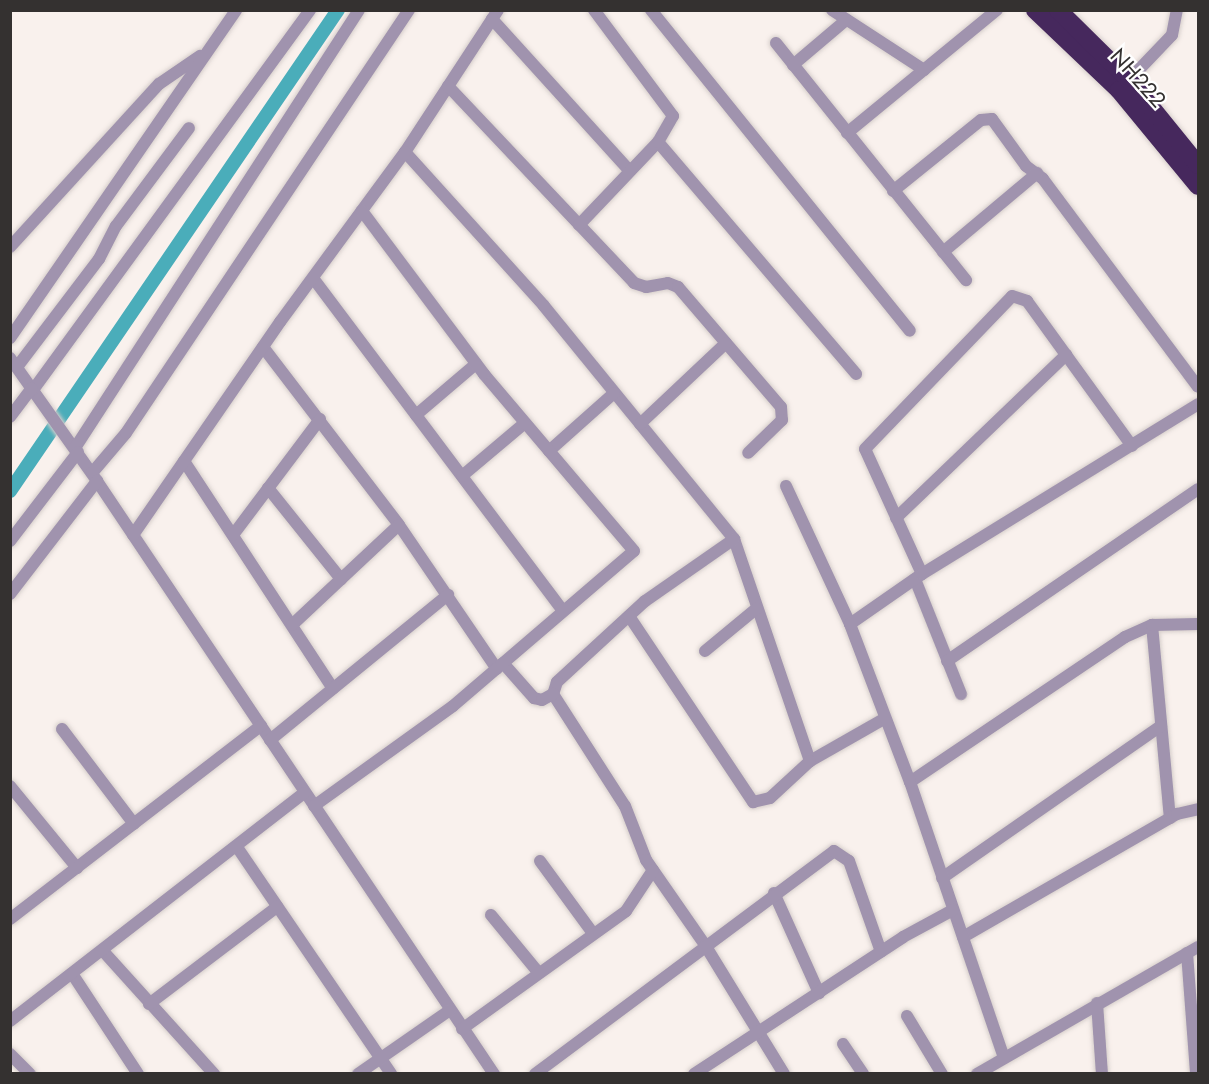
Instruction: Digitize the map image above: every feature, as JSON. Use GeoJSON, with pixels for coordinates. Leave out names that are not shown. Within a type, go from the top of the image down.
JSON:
{"type":"FeatureCollection","features":[{"type":"Feature","properties":{"kind":"highway","name":"NH222"},"geometry":{"type":"LineString","coordinates":[[1035,10],[1119,90],[1198,186]]}},
{"type":"Feature","properties":{"kind":"highway","name":"NH222"},"geometry":{"type":"LineString","coordinates":[[1058,10],[1129,80],[1198,165]]}},
{"type":"Feature","properties":{"kind":"street"},"geometry":{"type":"LineString","coordinates":[[10,338],[203,54],[236,10]]}},
{"type":"Feature","properties":{"kind":"street"},"geometry":{"type":"LineString","coordinates":[[10,417],[310,10]]}},
{"type":"Feature","properties":{"kind":"street"},"geometry":{"type":"LineString","coordinates":[[10,541],[359,10]]}},
{"type":"Feature","properties":{"kind":"street"},"geometry":{"type":"LineString","coordinates":[[10,594],[126,433],[409,10]]}},
{"type":"Feature","properties":{"kind":"street"},"geometry":{"type":"LineString","coordinates":[[579,225],[658,142],[672,122],[671,109],[594,10]]}},
{"type":"Feature","properties":{"kind":"street"},"geometry":{"type":"LineString","coordinates":[[651,10],[910,331]]}},
{"type":"Feature","properties":{"kind":"street"},"geometry":{"type":"LineString","coordinates":[[832,10],[924,70]]}},
{"type":"Feature","properties":{"kind":"street"},"geometry":{"type":"LineString","coordinates":[[847,132],[997,10]]}},
{"type":"Feature","properties":{"kind":"street"},"geometry":{"type":"LineString","coordinates":[[1129,80],[1172,35],[1178,10]]}},
{"type":"Feature","properties":{"kind":"street"},"geometry":{"type":"LineString","coordinates":[[133,535],[263,347],[405,152],[495,15],[630,171]]}},
{"type":"Feature","properties":{"kind":"street"},"geometry":{"type":"LineString","coordinates":[[793,65],[846,20]]}},
{"type":"Feature","properties":{"kind":"street"},"geometry":{"type":"LineString","coordinates":[[776,43],[966,280]]}},
{"type":"Feature","properties":{"kind":"street"},"geometry":{"type":"LineString","coordinates":[[10,247],[159,84],[203,54]]}},
{"type":"Feature","properties":{"kind":"street"},"geometry":{"type":"LineString","coordinates":[[448,86],[634,284],[646,287],[668,283],[678,287],[783,411],[779,424],[748,453]]}},
{"type":"Feature","properties":{"kind":"street"},"geometry":{"type":"LineString","coordinates":[[893,191],[988,117],[997,122],[1026,166],[1037,173],[1198,387]]}},
{"type":"Feature","properties":{"kind":"street"},"geometry":{"type":"LineString","coordinates":[[189,128],[116,226],[99,259],[13,364],[95,477],[304,793],[494,1074]]}},
{"type":"Feature","properties":{"kind":"street"},"geometry":{"type":"LineString","coordinates":[[658,142],[856,374]]}},
{"type":"Feature","properties":{"kind":"street"},"geometry":{"type":"LineString","coordinates":[[405,152],[544,306],[734,539],[810,761]]}},
{"type":"Feature","properties":{"kind":"street"},"geometry":{"type":"LineString","coordinates":[[943,252],[1037,173]]}},
{"type":"Feature","properties":{"kind":"street"},"geometry":{"type":"LineString","coordinates":[[314,806],[453,706],[634,551],[476,363],[362,211]]}},
{"type":"Feature","properties":{"kind":"street"},"geometry":{"type":"LineString","coordinates":[[313,278],[563,611]]}},
{"type":"Feature","properties":{"kind":"street"},"geometry":{"type":"LineString","coordinates":[[961,694],[896,518],[865,449],[1007,300],[1017,295],[1028,301],[1132,446]]}},
{"type":"Feature","properties":{"kind":"street"},"geometry":{"type":"LineString","coordinates":[[640,424],[726,343]]}},
{"type":"Feature","properties":{"kind":"street"},"geometry":{"type":"LineString","coordinates":[[263,347],[399,525],[500,666],[534,698],[542,700],[553,694],[557,682],[628,616],[734,539]]}},
{"type":"Feature","properties":{"kind":"street"},"geometry":{"type":"LineString","coordinates":[[896,518],[1066,355]]}},
{"type":"Feature","properties":{"kind":"street"},"geometry":{"type":"LineString","coordinates":[[416,415],[476,363]]}},
{"type":"Feature","properties":{"kind":"street"},"geometry":{"type":"LineString","coordinates":[[549,451],[614,393]]}},
{"type":"Feature","properties":{"kind":"street"},"geometry":{"type":"LineString","coordinates":[[850,624],[918,577],[1198,404]]}},
{"type":"Feature","properties":{"kind":"street"},"geometry":{"type":"LineString","coordinates":[[233,535],[320,419]]}},
{"type":"Feature","properties":{"kind":"street"},"geometry":{"type":"LineString","coordinates":[[462,476],[525,423]]}},
{"type":"Feature","properties":{"kind":"street"},"geometry":{"type":"LineString","coordinates":[[184,461],[333,688]]}},
{"type":"Feature","properties":{"kind":"street"},"geometry":{"type":"LineString","coordinates":[[786,486],[850,624],[884,719],[910,782],[1003,1055]]}},
{"type":"Feature","properties":{"kind":"street"},"geometry":{"type":"LineString","coordinates":[[268,488],[341,579]]}},
{"type":"Feature","properties":{"kind":"street"},"geometry":{"type":"LineString","coordinates":[[947,661],[1198,489]]}},
{"type":"Feature","properties":{"kind":"street"},"geometry":{"type":"LineString","coordinates":[[292,626],[399,525]]}},
{"type":"Feature","properties":{"kind":"street"},"geometry":{"type":"LineString","coordinates":[[270,740],[448,595]]}},
{"type":"Feature","properties":{"kind":"street"},"geometry":{"type":"LineString","coordinates":[[705,651],[758,608]]}},
{"type":"Feature","properties":{"kind":"street"},"geometry":{"type":"LineString","coordinates":[[628,616],[753,802],[770,798],[810,761],[884,719]]}},
{"type":"Feature","properties":{"kind":"street"},"geometry":{"type":"LineString","coordinates":[[910,782],[1125,637],[1152,626],[1198,624]]}},
{"type":"Feature","properties":{"kind":"street"},"geometry":{"type":"LineString","coordinates":[[1152,626],[1170,818]]}},
{"type":"Feature","properties":{"kind":"street"},"geometry":{"type":"LineString","coordinates":[[553,694],[625,806],[653,870],[705,945],[784,1074]]}},
{"type":"Feature","properties":{"kind":"street"},"geometry":{"type":"LineString","coordinates":[[10,919],[261,726]]}},
{"type":"Feature","properties":{"kind":"street"},"geometry":{"type":"LineString","coordinates":[[942,878],[1161,726]]}},
{"type":"Feature","properties":{"kind":"street"},"geometry":{"type":"LineString","coordinates":[[62,729],[134,824]]}},
{"type":"Feature","properties":{"kind":"street"},"geometry":{"type":"LineString","coordinates":[[10,786],[77,868]]}},
{"type":"Feature","properties":{"kind":"street"},"geometry":{"type":"LineString","coordinates":[[10,1021],[73,975],[304,793]]}},
{"type":"Feature","properties":{"kind":"street"},"geometry":{"type":"LineString","coordinates":[[963,937],[1170,818],[1198,809]]}},
{"type":"Feature","properties":{"kind":"street"},"geometry":{"type":"LineString","coordinates":[[237,847],[391,1074]]}},
{"type":"Feature","properties":{"kind":"street"},"geometry":{"type":"LineString","coordinates":[[535,1074],[828,853],[839,852],[849,861],[881,952]]}},
{"type":"Feature","properties":{"kind":"street"},"geometry":{"type":"LineString","coordinates":[[540,861],[592,932]]}},
{"type":"Feature","properties":{"kind":"street"},"geometry":{"type":"LineString","coordinates":[[462,1029],[592,932],[626,911],[653,870]]}},
{"type":"Feature","properties":{"kind":"street"},"geometry":{"type":"LineString","coordinates":[[774,893],[819,993]]}},
{"type":"Feature","properties":{"kind":"street"},"geometry":{"type":"LineString","coordinates":[[149,1004],[277,907]]}},
{"type":"Feature","properties":{"kind":"street"},"geometry":{"type":"LineString","coordinates":[[694,1074],[881,952],[953,910]]}},
{"type":"Feature","properties":{"kind":"street"},"geometry":{"type":"LineString","coordinates":[[491,915],[538,972]]}},
{"type":"Feature","properties":{"kind":"street"},"geometry":{"type":"LineString","coordinates":[[977,1074],[1003,1055],[1198,947]]}},
{"type":"Feature","properties":{"kind":"street"},"geometry":{"type":"LineString","coordinates":[[103,951],[214,1074]]}},
{"type":"Feature","properties":{"kind":"street"},"geometry":{"type":"LineString","coordinates":[[1187,953],[1196,1074]]}},
{"type":"Feature","properties":{"kind":"street"},"geometry":{"type":"LineString","coordinates":[[73,975],[138,1074]]}},
{"type":"Feature","properties":{"kind":"street"},"geometry":{"type":"LineString","coordinates":[[1097,1003],[1102,1074]]}},
{"type":"Feature","properties":{"kind":"street"},"geometry":{"type":"LineString","coordinates":[[358,1074],[450,1010]]}},
{"type":"Feature","properties":{"kind":"street"},"geometry":{"type":"LineString","coordinates":[[907,1016],[942,1074]]}},
{"type":"Feature","properties":{"kind":"street"},"geometry":{"type":"LineString","coordinates":[[843,1044],[863,1074]]}},
{"type":"Feature","properties":{"kind":"street"},"geometry":{"type":"LineString","coordinates":[[10,1054],[30,1074]]}},
{"type":"Feature","properties":{"kind":"waterway"},"geometry":{"type":"LineString","coordinates":[[10,491],[338,10]]}}]}
